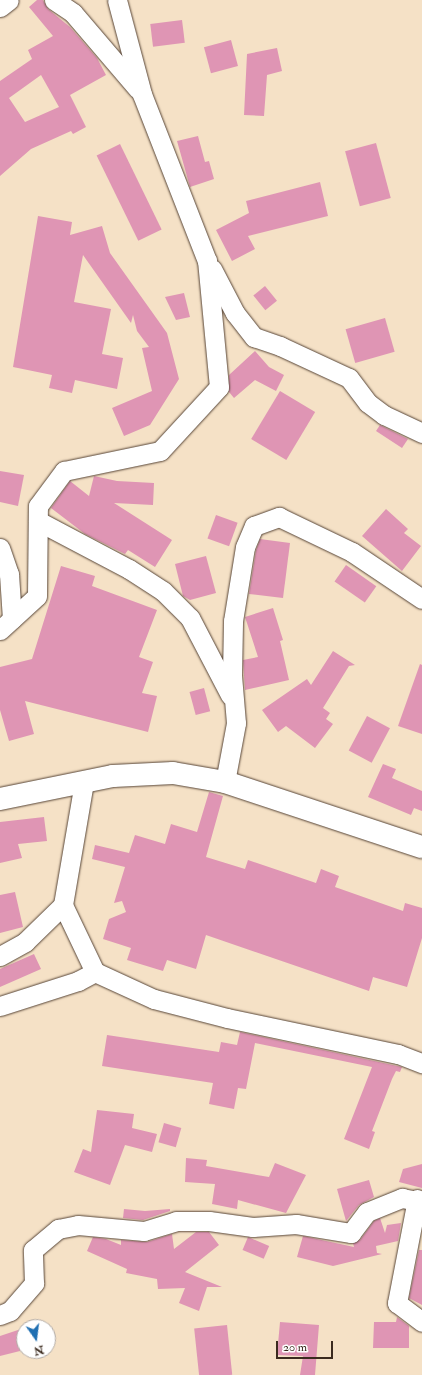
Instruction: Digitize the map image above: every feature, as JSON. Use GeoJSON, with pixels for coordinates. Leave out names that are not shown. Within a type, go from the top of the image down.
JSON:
{"type":"FeatureCollection","features":[{"type":"Feature","properties":{"kind":"highway"},"geometry":{"type":"LineString","coordinates":[[0,799],[84,782],[154,772],[224,782],[422,847]]}},
{"type":"Feature","properties":{"kind":"street"},"geometry":{"type":"LineString","coordinates":[[0,7],[9,0]]}},
{"type":"Feature","properties":{"kind":"street"},"geometry":{"type":"LineString","coordinates":[[54,0],[73,13],[142,94]]}},
{"type":"Feature","properties":{"kind":"street"},"geometry":{"type":"LineString","coordinates":[[117,0],[142,94],[207,261],[235,313],[254,337],[280,346],[349,378],[368,403],[384,415],[422,433]]}},
{"type":"Feature","properties":{"kind":"street"},"geometry":{"type":"LineString","coordinates":[[6,625],[37,596],[38,506],[64,471],[160,451],[219,387],[207,261]]}},
{"type":"Feature","properties":{"kind":"street"},"geometry":{"type":"LineString","coordinates":[[224,782],[236,723],[234,702],[233,621],[244,547],[254,526],[279,517],[352,552],[409,593],[422,599]]}},
{"type":"Feature","properties":{"kind":"street"},"geometry":{"type":"LineString","coordinates":[[38,521],[128,569],[163,591],[190,618],[234,702]]}},
{"type":"Feature","properties":{"kind":"street"},"geometry":{"type":"LineString","coordinates":[[0,548],[9,574],[6,625]]}},
{"type":"Feature","properties":{"kind":"street"},"geometry":{"type":"LineString","coordinates":[[84,782],[63,905],[95,972],[154,999],[227,1018],[398,1054],[422,1063]]}},
{"type":"Feature","properties":{"kind":"street"},"geometry":{"type":"LineString","coordinates":[[0,956],[25,942],[63,905]]}},
{"type":"Feature","properties":{"kind":"street"},"geometry":{"type":"LineString","coordinates":[[0,1006],[72,983],[95,972]]}},
{"type":"Feature","properties":{"kind":"street"},"geometry":{"type":"LineString","coordinates":[[0,1315],[10,1312],[34,1283],[33,1250],[58,1229],[78,1225],[144,1231],[176,1221],[209,1221],[253,1226],[296,1224],[351,1233],[367,1212],[402,1198],[419,1201],[397,1303],[422,1322]]}},
{"type":"Feature","properties":{"kind":"building"},"geometry":{"type":"Polygon","coordinates":[[[37,0],[43,0],[48,9],[70,27],[97,58],[106,75],[70,95],[86,127],[73,134],[71,131],[31,149],[0,176],[0,81],[32,59],[28,50],[53,36],[29,7],[37,0]],[[41,75],[9,98],[25,122],[59,107],[41,75]]]}},
{"type":"Feature","properties":{"kind":"building"},"geometry":{"type":"Polygon","coordinates":[[[182,20],[185,43],[153,47],[150,24],[182,20]]]}},
{"type":"Feature","properties":{"kind":"building"},"geometry":{"type":"Polygon","coordinates":[[[231,40],[238,66],[211,73],[204,47],[231,40]]]}},
{"type":"Feature","properties":{"kind":"building"},"geometry":{"type":"Polygon","coordinates":[[[277,48],[282,71],[267,75],[264,116],[244,115],[247,54],[277,48]]]}},
{"type":"Feature","properties":{"kind":"building"},"geometry":{"type":"Polygon","coordinates":[[[198,136],[205,162],[209,161],[214,179],[190,187],[177,141],[198,136]]]}},
{"type":"Feature","properties":{"kind":"building"},"geometry":{"type":"Polygon","coordinates":[[[376,143],[391,198],[360,206],[345,151],[376,143]]]}},
{"type":"Feature","properties":{"kind":"building"},"geometry":{"type":"Polygon","coordinates":[[[120,144],[162,229],[138,241],[97,155],[120,144]]]}},
{"type":"Feature","properties":{"kind":"building"},"geometry":{"type":"Polygon","coordinates":[[[320,182],[328,216],[248,236],[255,249],[232,261],[216,230],[249,213],[246,201],[320,182]]]}},
{"type":"Feature","properties":{"kind":"building"},"geometry":{"type":"Polygon","coordinates":[[[38,216],[72,222],[70,235],[102,226],[110,253],[167,333],[179,379],[150,425],[124,436],[112,408],[152,391],[142,348],[149,347],[137,331],[133,315],[131,323],[83,255],[74,302],[111,309],[102,354],[123,358],[117,389],[75,380],[72,393],[49,388],[52,375],[13,367],[38,216]]]}},
{"type":"Feature","properties":{"kind":"building"},"geometry":{"type":"Polygon","coordinates":[[[265,286],[277,301],[265,310],[253,295],[265,286]]]}},
{"type":"Feature","properties":{"kind":"building"},"geometry":{"type":"Polygon","coordinates":[[[184,293],[190,317],[176,320],[165,297],[184,293]]]}},
{"type":"Feature","properties":{"kind":"building"},"geometry":{"type":"Polygon","coordinates":[[[385,318],[395,352],[355,363],[346,329],[385,318]]]}},
{"type":"Feature","properties":{"kind":"building"},"geometry":{"type":"Polygon","coordinates":[[[255,351],[269,367],[284,375],[276,391],[255,380],[234,398],[229,392],[229,375],[255,351]]]}},
{"type":"Feature","properties":{"kind":"building"},"geometry":{"type":"Polygon","coordinates":[[[280,391],[315,412],[286,460],[251,439],[280,391]]]}},
{"type":"Feature","properties":{"kind":"building"},"geometry":{"type":"Polygon","coordinates":[[[380,425],[408,439],[402,448],[376,431],[380,425]]]}},
{"type":"Feature","properties":{"kind":"building"},"geometry":{"type":"Polygon","coordinates":[[[0,471],[24,475],[18,506],[0,502],[0,471]]]}},
{"type":"Feature","properties":{"kind":"building"},"geometry":{"type":"Polygon","coordinates":[[[94,476],[117,481],[154,483],[153,505],[114,503],[172,540],[155,567],[128,550],[125,554],[85,534],[51,508],[70,481],[89,496],[94,476]]]}},
{"type":"Feature","properties":{"kind":"building"},"geometry":{"type":"Polygon","coordinates":[[[386,509],[408,529],[404,533],[421,546],[402,571],[362,536],[386,509]]]}},
{"type":"Feature","properties":{"kind":"building"},"geometry":{"type":"Polygon","coordinates":[[[216,515],[238,523],[229,546],[207,538],[216,515]]]}},
{"type":"Feature","properties":{"kind":"building"},"geometry":{"type":"Polygon","coordinates":[[[260,539],[290,543],[283,598],[249,594],[256,550],[260,539]]]}},
{"type":"Feature","properties":{"kind":"building"},"geometry":{"type":"Polygon","coordinates":[[[206,556],[216,593],[190,600],[183,596],[175,564],[206,556]]]}},
{"type":"Feature","properties":{"kind":"building"},"geometry":{"type":"Polygon","coordinates":[[[346,565],[376,586],[365,603],[335,581],[346,565]]]}},
{"type":"Feature","properties":{"kind":"building"},"geometry":{"type":"Polygon","coordinates":[[[61,566],[95,576],[92,586],[157,610],[139,657],[153,662],[142,693],[157,696],[148,732],[25,701],[34,734],[9,741],[0,710],[0,667],[32,659],[61,566]]]}},
{"type":"Feature","properties":{"kind":"building"},"geometry":{"type":"Polygon","coordinates":[[[273,608],[283,640],[280,641],[289,680],[245,690],[243,660],[258,657],[245,617],[273,608]]]}},
{"type":"Feature","properties":{"kind":"building"},"geometry":{"type":"Polygon","coordinates":[[[333,651],[355,665],[349,666],[323,708],[330,713],[326,719],[333,724],[315,748],[286,726],[278,732],[262,710],[307,679],[311,685],[333,651]]]}},
{"type":"Feature","properties":{"kind":"building"},"geometry":{"type":"Polygon","coordinates":[[[420,664],[422,665],[422,734],[398,726],[420,664]]]}},
{"type":"Feature","properties":{"kind":"building"},"geometry":{"type":"Polygon","coordinates":[[[204,688],[210,711],[196,715],[190,692],[204,688]]]}},
{"type":"Feature","properties":{"kind":"building"},"geometry":{"type":"Polygon","coordinates":[[[367,716],[390,728],[372,763],[349,750],[367,716]]]}},
{"type":"Feature","properties":{"kind":"building"},"geometry":{"type":"Polygon","coordinates":[[[383,764],[396,769],[392,778],[422,791],[422,811],[414,808],[411,815],[368,797],[383,764]]]}},
{"type":"Feature","properties":{"kind":"building"},"geometry":{"type":"Polygon","coordinates":[[[209,792],[223,796],[206,857],[245,869],[248,860],[316,883],[321,869],[339,876],[335,887],[403,911],[405,903],[422,908],[422,938],[407,987],[373,977],[369,991],[206,935],[196,969],[167,960],[163,971],[127,960],[131,948],[103,939],[109,919],[126,912],[122,901],[114,903],[125,867],[92,859],[95,845],[129,853],[135,835],[165,844],[171,824],[197,832],[209,792]]]}},
{"type":"Feature","properties":{"kind":"building"},"geometry":{"type":"Polygon","coordinates":[[[44,817],[47,841],[18,844],[22,858],[0,863],[0,822],[44,817]]]}},
{"type":"Feature","properties":{"kind":"building"},"geometry":{"type":"Polygon","coordinates":[[[15,892],[23,927],[0,933],[0,895],[15,892]]]}},
{"type":"Feature","properties":{"kind":"building"},"geometry":{"type":"Polygon","coordinates":[[[34,954],[41,969],[0,987],[0,969],[34,954]]]}},
{"type":"Feature","properties":{"kind":"building"},"geometry":{"type":"Polygon","coordinates":[[[240,1032],[402,1067],[400,1072],[396,1071],[392,1079],[372,1131],[375,1132],[369,1149],[344,1139],[372,1067],[255,1043],[246,1089],[238,1088],[234,1109],[209,1104],[213,1083],[102,1066],[107,1035],[219,1052],[221,1042],[237,1045],[240,1032]]]}},
{"type":"Feature","properties":{"kind":"building"},"geometry":{"type":"Polygon","coordinates":[[[97,1110],[134,1114],[132,1128],[157,1134],[152,1152],[125,1145],[110,1185],[74,1172],[83,1149],[91,1152],[97,1110]]]}},
{"type":"Feature","properties":{"kind":"building"},"geometry":{"type":"Polygon","coordinates":[[[164,1123],[181,1128],[176,1147],[158,1142],[164,1123]]]}},
{"type":"Feature","properties":{"kind":"building"},"geometry":{"type":"Polygon","coordinates":[[[186,1158],[207,1160],[206,1166],[269,1177],[275,1163],[306,1175],[286,1213],[238,1200],[237,1209],[212,1204],[215,1184],[185,1182],[186,1158]]]}},
{"type":"Feature","properties":{"kind":"building"},"geometry":{"type":"Polygon","coordinates":[[[422,1164],[422,1188],[399,1182],[403,1169],[422,1164]]]}},
{"type":"Feature","properties":{"kind":"building"},"geometry":{"type":"Polygon","coordinates":[[[369,1180],[374,1197],[359,1205],[346,1221],[337,1189],[369,1180]]]}},
{"type":"Feature","properties":{"kind":"building"},"geometry":{"type":"Polygon","coordinates":[[[124,1209],[145,1211],[170,1209],[170,1211],[143,1220],[123,1218],[124,1209]]]}},
{"type":"Feature","properties":{"kind":"building"},"geometry":{"type":"Polygon","coordinates":[[[380,1218],[385,1233],[387,1225],[401,1223],[398,1241],[376,1246],[377,1253],[382,1254],[333,1266],[297,1257],[303,1236],[354,1247],[353,1243],[360,1240],[374,1221],[380,1218]]]}},
{"type":"Feature","properties":{"kind":"building"},"geometry":{"type":"Polygon","coordinates":[[[196,1232],[209,1232],[219,1245],[185,1272],[222,1287],[207,1287],[199,1311],[179,1303],[185,1288],[158,1289],[157,1279],[126,1273],[127,1269],[87,1251],[93,1237],[106,1239],[121,1245],[121,1240],[147,1242],[172,1234],[174,1249],[196,1232]]]}},
{"type":"Feature","properties":{"kind":"building"},"geometry":{"type":"Polygon","coordinates":[[[248,1237],[269,1246],[264,1259],[243,1250],[248,1237]]]}},
{"type":"Feature","properties":{"kind":"building"},"geometry":{"type":"Polygon","coordinates":[[[419,1250],[422,1250],[422,1305],[409,1298],[419,1250]]]}},
{"type":"Feature","properties":{"kind":"building"},"geometry":{"type":"Polygon","coordinates":[[[397,1317],[409,1326],[409,1348],[373,1348],[374,1322],[396,1322],[397,1317]]]}},
{"type":"Feature","properties":{"kind":"building"},"geometry":{"type":"Polygon","coordinates":[[[280,1322],[319,1325],[315,1375],[300,1375],[303,1356],[277,1355],[280,1322]]]}},
{"type":"Feature","properties":{"kind":"building"},"geometry":{"type":"Polygon","coordinates":[[[227,1325],[232,1375],[199,1375],[194,1328],[227,1325]]]}},
{"type":"Feature","properties":{"kind":"building"},"geometry":{"type":"Polygon","coordinates":[[[16,1331],[16,1352],[0,1356],[0,1336],[16,1331]]]}}]}
